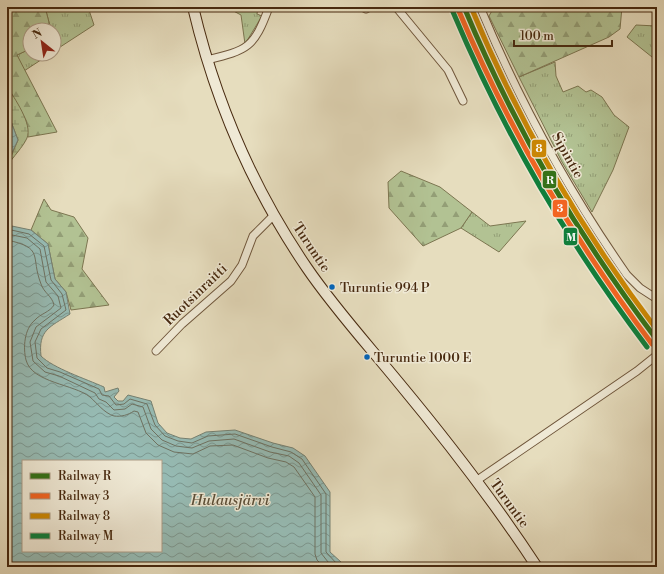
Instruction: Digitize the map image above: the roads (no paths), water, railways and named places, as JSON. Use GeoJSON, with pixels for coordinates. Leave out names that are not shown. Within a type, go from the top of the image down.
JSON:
{"type":"FeatureCollection","features":[{"type":"Feature","properties":{"kind":"main road","name":"Turuntie"},"geometry":{"type":"LineString","coordinates":[[193,7],[207,60],[230,124],[243,156],[274,215],[308,270],[476,481],[513,531],[537,567]]}},
{"type":"Feature","properties":{"kind":"street"},"geometry":{"type":"LineString","coordinates":[[207,60],[231,54],[253,41],[260,31],[268,7]]}},
{"type":"Feature","properties":{"kind":"street"},"geometry":{"type":"LineString","coordinates":[[362,7],[366,9],[370,7]]}},
{"type":"Feature","properties":{"kind":"street"},"geometry":{"type":"LineString","coordinates":[[396,7],[448,70],[463,101]]}},
{"type":"Feature","properties":{"kind":"street","name":"Sipintie"},"geometry":{"type":"LineString","coordinates":[[480,7],[500,55],[557,165],[627,275],[640,288],[657,299]]}},
{"type":"Feature","properties":{"kind":"street","name":"Ruotsinraitti"},"geometry":{"type":"LineString","coordinates":[[156,351],[182,324],[231,281],[242,265],[254,236],[274,215]]}},
{"type":"Feature","properties":{"kind":"street"},"geometry":{"type":"LineString","coordinates":[[476,481],[637,371],[657,355]]}},
{"type":"Feature","properties":{"kind":"water"},"geometry":{"type":"Polygon","coordinates":[[[7,111],[18,140],[7,163],[7,111]]]}},
{"type":"Feature","properties":{"kind":"water","name":"Hulausjärvi"},"geometry":{"type":"Polygon","coordinates":[[[7,225],[31,230],[48,244],[55,279],[66,292],[70,314],[47,330],[41,340],[41,356],[61,369],[104,387],[105,392],[118,388],[119,391],[114,397],[118,401],[123,401],[128,395],[151,401],[158,423],[167,433],[180,438],[191,439],[206,432],[235,430],[293,448],[305,456],[330,492],[330,552],[341,562],[341,567],[7,567],[7,225]]]}},
{"type":"Feature","properties":{"kind":"rail line","name":"R"},"geometry":{"type":"LineString","coordinates":[[464,7],[504,96],[550,180],[600,260],[657,340]]}},
{"type":"Feature","properties":{"kind":"rail line","name":"8"},"geometry":{"type":"LineString","coordinates":[[471,7],[531,134],[577,214],[629,292],[657,330]]}},
{"type":"Feature","properties":{"kind":"rail line","name":"3"},"geometry":{"type":"LineString","coordinates":[[458,9],[499,98],[544,182],[595,264],[652,344]]}},
{"type":"Feature","properties":{"kind":"rail line","name":"M"},"geometry":{"type":"LineString","coordinates":[[453,12],[494,101],[540,186],[590,267],[647,347]]}},
{"type":"Feature","properties":{"kind":"place","name":"Turuntie 994 P"},"geometry":{"type":"Point","coordinates":[332,287]}},
{"type":"Feature","properties":{"kind":"place","name":"Turuntie 1000 E"},"geometry":{"type":"Point","coordinates":[367,357]}}]}
